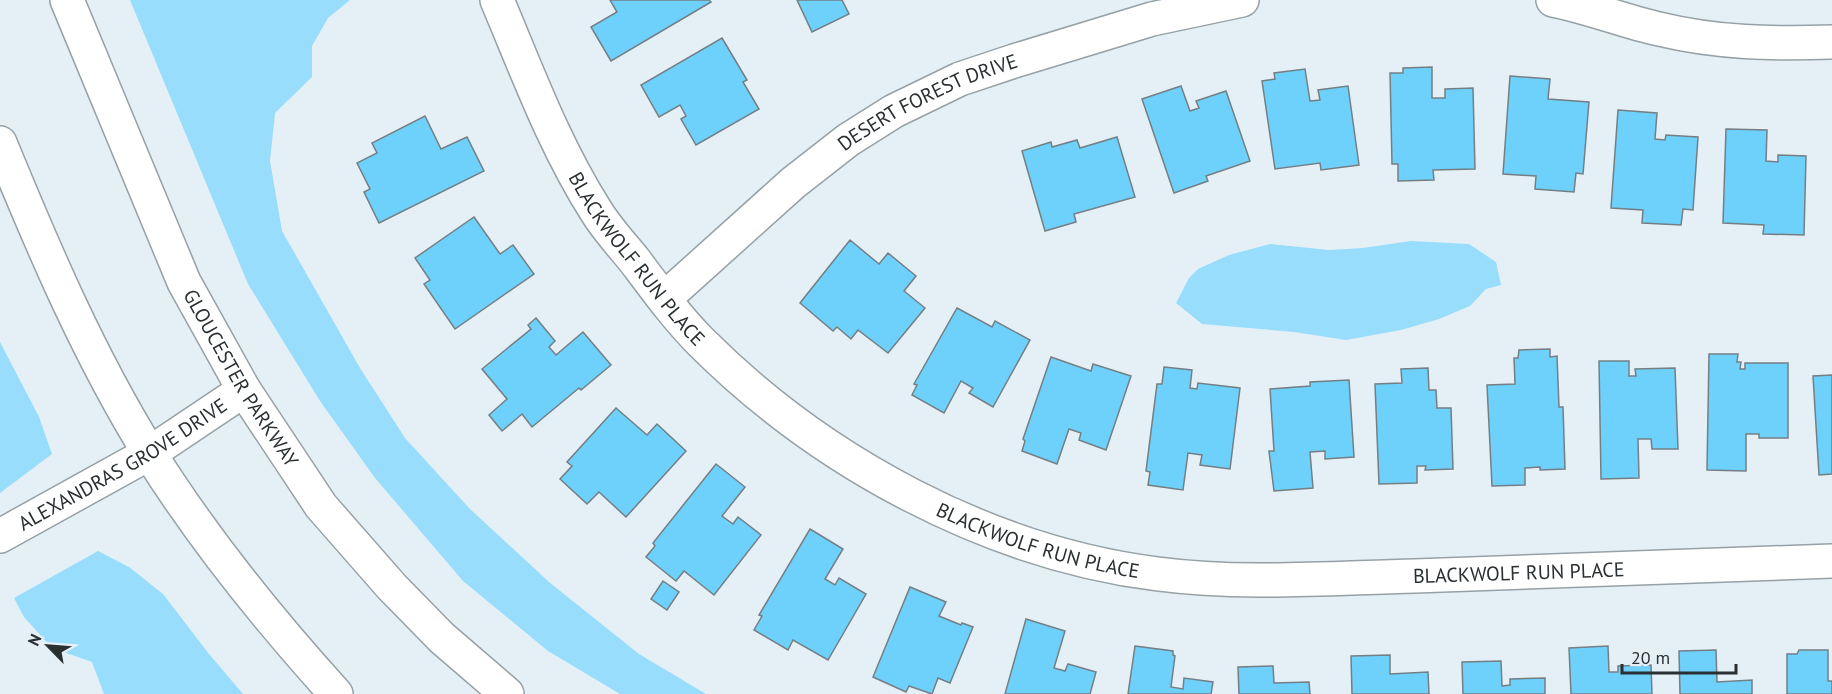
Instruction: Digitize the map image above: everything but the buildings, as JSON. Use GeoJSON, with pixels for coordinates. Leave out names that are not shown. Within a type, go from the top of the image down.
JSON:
{"type":"FeatureCollection","features":[{"type":"Feature","properties":{"kind":"street","name":"GLOUCESTER PARKWAY"},"geometry":{"type":"LineString","coordinates":[[67,0],[184,282],[244,390],[321,506],[442,638],[507,694]]}},
{"type":"Feature","properties":{"kind":"street","name":"BLACKWOLF RUN PLACE"},"geometry":{"type":"LineString","coordinates":[[497,0],[561,150],[597,214],[699,340],[760,397],[820,441],[880,478],[947,512],[1017,542],[1091,562],[1154,574],[1220,581],[1560,572],[1832,561]]}},
{"type":"Feature","properties":{"kind":"street","name":"DESERT FOREST DRIVE"},"geometry":{"type":"LineString","coordinates":[[664,299],[793,183],[848,140],[894,111],[960,79],[1014,61],[1152,19],[1242,0]]}},
{"type":"Feature","properties":{"kind":"street"},"geometry":{"type":"LineString","coordinates":[[1552,0],[1574,4],[1656,29],[1709,39],[1774,44],[1832,42]]}},
{"type":"Feature","properties":{"kind":"street"},"geometry":{"type":"LineString","coordinates":[[0,143],[47,258],[99,365],[150,453],[215,550],[304,659],[336,694]]}},
{"type":"Feature","properties":{"kind":"street","name":"ALEXANDRAS GROVE DRIVE"},"geometry":{"type":"LineString","coordinates":[[0,536],[150,453],[244,390]]}},
{"type":"Feature","properties":{"kind":"shaded area"},"geometry":{"type":"Polygon","coordinates":[[[130,0],[350,0],[328,18],[312,46],[312,77],[275,113],[270,161],[282,231],[360,368],[405,438],[470,509],[549,582],[639,654],[706,694],[620,694],[548,651],[463,581],[375,478],[320,401],[248,284],[130,0]]]}},
{"type":"Feature","properties":{"kind":"shaded area"},"geometry":{"type":"Polygon","coordinates":[[[1411,241],[1469,244],[1496,262],[1501,285],[1486,289],[1470,306],[1439,319],[1401,330],[1346,340],[1294,332],[1202,324],[1176,303],[1189,278],[1198,269],[1229,255],[1270,244],[1329,250],[1411,241]]]}},
{"type":"Feature","properties":{"kind":"shaded area"},"geometry":{"type":"Polygon","coordinates":[[[0,342],[39,417],[52,454],[0,493],[0,342]]]}},
{"type":"Feature","properties":{"kind":"shaded area"},"geometry":{"type":"Polygon","coordinates":[[[98,551],[129,567],[163,594],[243,694],[104,694],[92,662],[52,648],[24,617],[14,598],[98,551]]]}}]}
